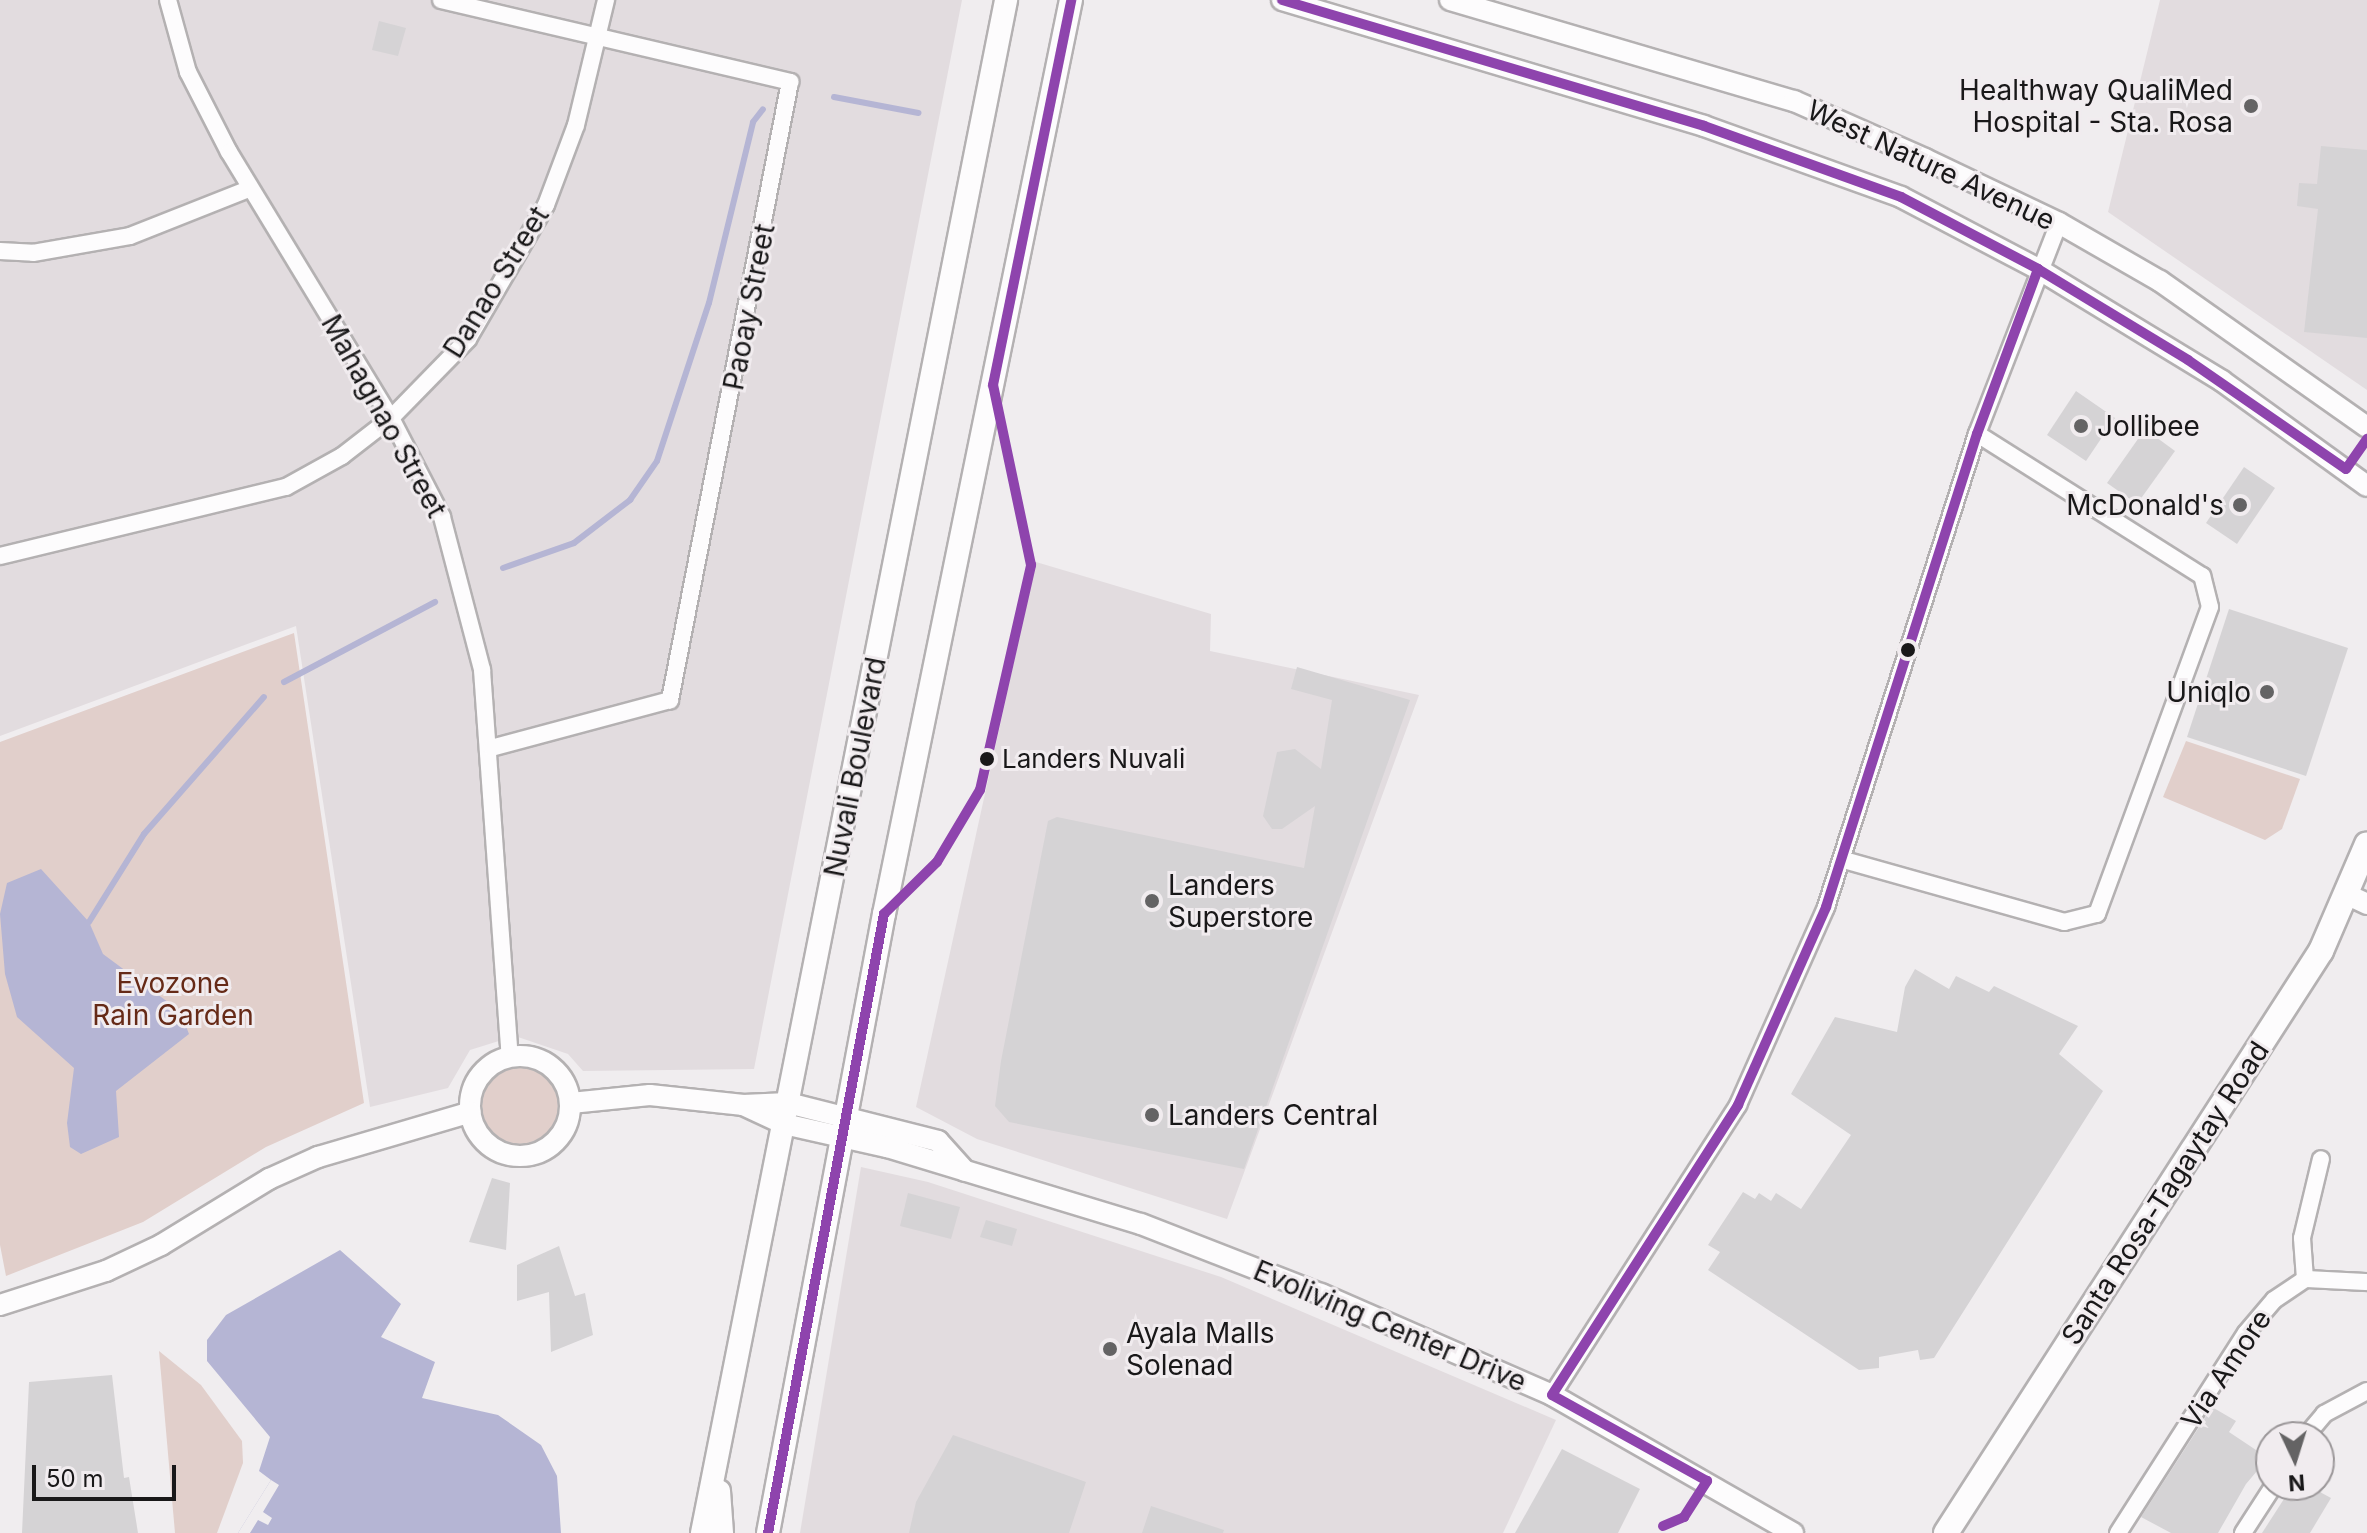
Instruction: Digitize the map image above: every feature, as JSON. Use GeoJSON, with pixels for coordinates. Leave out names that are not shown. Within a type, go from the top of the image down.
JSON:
{"type":"FeatureCollection","features":[{"type":"Feature","properties":{"kind":"main road","name":"Nuvali Boulevard"},"geometry":{"type":"LineString","coordinates":[[702,1533],[1006,0]]}},
{"type":"Feature","properties":{"kind":"main road","name":"Nuvali Boulevard"},"geometry":{"type":"LineString","coordinates":[[768,1533],[848,1127],[884,914],[1071,0]]}},
{"type":"Feature","properties":{"kind":"main road","name":"Santa Rosa-Tagaytay Road"},"geometry":{"type":"LineString","coordinates":[[1946,1533],[2321,951],[2358,899],[2367,844]]}},
{"type":"Feature","properties":{"kind":"main road"},"geometry":{"type":"LineString","coordinates":[[717,1461],[722,1533]]}},
{"type":"Feature","properties":{"kind":"street","name":"Mahagnao Street"},"geometry":{"type":"LineString","coordinates":[[168,0],[188,72],[249,189],[391,418],[442,517],[463,586],[482,670],[491,748],[510,1058]]}},
{"type":"Feature","properties":{"kind":"street","name":"Paoay Street"},"geometry":{"type":"LineString","coordinates":[[441,0],[790,82],[670,700],[491,748]]}},
{"type":"Feature","properties":{"kind":"street","name":"Danao Street"},"geometry":{"type":"LineString","coordinates":[[0,556],[286,487],[342,456],[391,418],[468,339],[546,205],[576,125],[606,0]]}},
{"type":"Feature","properties":{"kind":"street","name":"West Nature Avenue"},"geometry":{"type":"LineString","coordinates":[[1282,0],[1704,126],[1901,197],[2038,269],[2222,381],[2367,486]]}},
{"type":"Feature","properties":{"kind":"street","name":"West Nature Avenue"},"geometry":{"type":"LineString","coordinates":[[1450,0],[1794,101],[2059,223],[2160,281],[2367,427]]}},
{"type":"Feature","properties":{"kind":"street"},"geometry":{"type":"LineString","coordinates":[[0,251],[33,253],[130,236],[249,189]]}},
{"type":"Feature","properties":{"kind":"street"},"geometry":{"type":"LineString","coordinates":[[1552,1395],[1738,1105],[1844,860],[1977,434],[2038,269],[2059,223]]}},
{"type":"Feature","properties":{"kind":"street"},"geometry":{"type":"LineString","coordinates":[[1844,860],[2064,922],[2097,914],[2210,607],[2202,576],[1977,434]]}},
{"type":"Feature","properties":{"kind":"street"},"geometry":{"type":"LineString","coordinates":[[530,1056],[546,1062],[567,1087],[571,1103],[561,1135],[528,1155],[506,1153],[487,1143],[471,1112],[481,1075],[510,1058],[530,1056]]}},
{"type":"Feature","properties":{"kind":"street","name":"Evoliving Center Drive"},"geometry":{"type":"LineString","coordinates":[[571,1103],[650,1095],[743,1105],[848,1127],[965,1171],[1177,1236],[1552,1395],[1793,1533]]}},
{"type":"Feature","properties":{"kind":"street"},"geometry":{"type":"LineString","coordinates":[[0,1305],[106,1271],[161,1245],[269,1179],[318,1157],[471,1112]]}},
{"type":"Feature","properties":{"kind":"street"},"geometry":{"type":"LineString","coordinates":[[2321,1159],[2302,1238],[2305,1279],[2367,1282]]}},
{"type":"Feature","properties":{"kind":"street","name":"Via Amore"},"geometry":{"type":"LineString","coordinates":[[2118,1533],[2246,1333],[2274,1300],[2305,1279]]}},
{"type":"Feature","properties":{"kind":"street"},"geometry":{"type":"LineString","coordinates":[[2318,1421],[2324,1414],[2367,1391]]}},
{"type":"Feature","properties":{"kind":"street"},"geometry":{"type":"LineString","coordinates":[[2243,1533],[2264,1501]]}},
{"type":"Feature","properties":{"kind":"shaded area"},"geometry":{"type":"Polygon","coordinates":[[[0,0],[962,0],[754,1069],[583,1071],[568,1054],[515,1036],[470,1050],[448,1088],[370,1107],[296,626],[0,736],[0,0]]]}},
{"type":"Feature","properties":{"kind":"shaded area","name":"Healthway QualiMed Hospital - Sta. Rosa"},"geometry":{"type":"Polygon","coordinates":[[[2160,0],[2367,0],[2367,390],[2108,212],[2160,0]]]}},
{"type":"Feature","properties":{"kind":"shaded area","name":"Landers Superstore"},"geometry":{"type":"Polygon","coordinates":[[[1036,562],[1211,614],[1210,651],[1419,695],[1227,1219],[977,1139],[916,1107],[1036,562]]]}},
{"type":"Feature","properties":{"kind":"shaded area","name":"Ayala Malls Solenad"},"geometry":{"type":"Polygon","coordinates":[[[861,1167],[928,1182],[1221,1277],[1556,1420],[1503,1533],[800,1533],[861,1167]]]}},
{"type":"Feature","properties":{"kind":"green space","name":"Evozone Rain Garden"},"geometry":{"type":"Polygon","coordinates":[[[294,633],[364,1103],[266,1147],[143,1222],[6,1276],[0,1245],[0,742],[294,633]]]}},
{"type":"Feature","properties":{"kind":"green space"},"geometry":{"type":"Polygon","coordinates":[[[2186,741],[2300,779],[2282,829],[2265,840],[2163,797],[2186,741]]]}},
{"type":"Feature","properties":{"kind":"green space"},"geometry":{"type":"Polygon","coordinates":[[[520,1068],[534,1071],[547,1079],[555,1092],[558,1106],[555,1120],[547,1133],[534,1141],[520,1144],[506,1141],[493,1133],[485,1120],[482,1106],[485,1092],[493,1079],[506,1071],[520,1068]]]}},
{"type":"Feature","properties":{"kind":"green space"},"geometry":{"type":"Polygon","coordinates":[[[159,1351],[201,1385],[242,1441],[243,1463],[217,1533],[175,1533],[159,1351]]]}},
{"type":"Feature","properties":{"kind":"water"},"geometry":{"type":"Polygon","coordinates":[[[41,869],[89,922],[103,954],[180,1011],[189,1034],[116,1091],[119,1137],[81,1154],[70,1147],[67,1123],[74,1068],[17,1017],[5,974],[0,914],[7,883],[41,869]]]}},
{"type":"Feature","properties":{"kind":"water"},"geometry":{"type":"Polygon","coordinates":[[[340,1250],[401,1304],[381,1337],[435,1362],[422,1398],[498,1415],[541,1445],[557,1476],[561,1533],[238,1533],[271,1480],[259,1471],[270,1437],[207,1361],[207,1340],[226,1315],[340,1250]]]}},
{"type":"Feature","properties":{"kind":"pier"},"geometry":{"type":"Polygon","coordinates":[[[271,1480],[279,1485],[263,1512],[272,1518],[268,1525],[258,1520],[250,1533],[238,1533],[271,1480]]]}},
{"type":"Feature","properties":{"kind":"building"},"geometry":{"type":"Polygon","coordinates":[[[379,21],[406,28],[398,56],[372,50],[379,21]]]}},
{"type":"Feature","properties":{"kind":"building"},"geometry":{"type":"Polygon","coordinates":[[[2321,146],[2367,150],[2367,338],[2304,332],[2318,209],[2297,206],[2299,183],[2317,184],[2321,146]]]}},
{"type":"Feature","properties":{"kind":"building","name":"Jollibee"},"geometry":{"type":"Polygon","coordinates":[[[2076,391],[2115,418],[2086,461],[2047,435],[2076,391]]]}},
{"type":"Feature","properties":{"kind":"building"},"geometry":{"type":"Polygon","coordinates":[[[2145,429],[2175,451],[2137,504],[2107,483],[2145,429]]]}},
{"type":"Feature","properties":{"kind":"building","name":"McDonald's"},"geometry":{"type":"Polygon","coordinates":[[[2244,467],[2275,488],[2237,544],[2206,523],[2244,467]]]}},
{"type":"Feature","properties":{"kind":"building","name":"Uniqlo"},"geometry":{"type":"Polygon","coordinates":[[[2229,609],[2348,648],[2306,776],[2187,737],[2229,609]]]}},
{"type":"Feature","properties":{"kind":"building"},"geometry":{"type":"Polygon","coordinates":[[[1297,667],[1410,700],[1244,1169],[1009,1122],[995,1106],[1048,821],[1057,817],[1304,868],[1315,806],[1282,829],[1272,829],[1263,816],[1277,752],[1295,749],[1321,769],[1332,700],[1291,689],[1297,667]]]}},
{"type":"Feature","properties":{"kind":"building"},"geometry":{"type":"Polygon","coordinates":[[[1915,969],[1949,989],[1956,976],[1989,992],[1994,986],[2078,1026],[2059,1054],[2103,1091],[1934,1358],[1920,1360],[1918,1350],[1879,1357],[1879,1368],[1859,1370],[1708,1270],[1720,1252],[1708,1245],[1743,1192],[1755,1199],[1759,1193],[1771,1201],[1776,1193],[1801,1209],[1851,1135],[1791,1094],[1835,1017],[1897,1032],[1905,987],[1915,969]]]}},
{"type":"Feature","properties":{"kind":"building"},"geometry":{"type":"Polygon","coordinates":[[[492,1178],[510,1183],[506,1250],[469,1242],[492,1178]]]}},
{"type":"Feature","properties":{"kind":"building"},"geometry":{"type":"Polygon","coordinates":[[[908,1193],[960,1207],[951,1239],[900,1226],[908,1193]]]}},
{"type":"Feature","properties":{"kind":"building"},"geometry":{"type":"Polygon","coordinates":[[[986,1220],[1017,1229],[1012,1246],[980,1237],[986,1220]]]}},
{"type":"Feature","properties":{"kind":"building"},"geometry":{"type":"Polygon","coordinates":[[[559,1246],[575,1296],[585,1293],[593,1335],[551,1352],[549,1292],[517,1301],[517,1265],[559,1246]]]}},
{"type":"Feature","properties":{"kind":"building"},"geometry":{"type":"Polygon","coordinates":[[[112,1375],[124,1478],[129,1477],[138,1533],[22,1533],[29,1382],[112,1375]]]}},
{"type":"Feature","properties":{"kind":"building"},"geometry":{"type":"Polygon","coordinates":[[[2212,1407],[2236,1421],[2229,1432],[2255,1449],[2255,1473],[2218,1533],[2171,1533],[2141,1517],[2212,1407]]]}},
{"type":"Feature","properties":{"kind":"building"},"geometry":{"type":"Polygon","coordinates":[[[953,1435],[1086,1482],[1069,1533],[909,1533],[916,1502],[953,1435]]]}},
{"type":"Feature","properties":{"kind":"building"},"geometry":{"type":"Polygon","coordinates":[[[1562,1449],[1640,1489],[1618,1533],[1515,1533],[1562,1449]]]}},
{"type":"Feature","properties":{"kind":"building"},"geometry":{"type":"Polygon","coordinates":[[[2283,1501],[2329,1501],[2310,1533],[2262,1533],[2283,1501]]]}},
{"type":"Feature","properties":{"kind":"building"},"geometry":{"type":"Polygon","coordinates":[[[1151,1506],[1224,1530],[1223,1533],[1142,1533],[1151,1506]]]}},
{"type":"Feature","properties":{"kind":"waterway"},"geometry":{"type":"LineString","coordinates":[[834,97],[919,113]]}},
{"type":"Feature","properties":{"kind":"waterway"},"geometry":{"type":"LineString","coordinates":[[503,568],[574,543],[630,500],[657,461],[709,303],[753,122],[763,109]]}},
{"type":"Feature","properties":{"kind":"waterway"},"geometry":{"type":"LineString","coordinates":[[284,682],[435,602]]}},
{"type":"Feature","properties":{"kind":"waterway"},"geometry":{"type":"LineString","coordinates":[[89,922],[144,834],[264,697]]}},
{"type":"Feature","properties":{"kind":"transit line","name":"N"},"geometry":{"type":"LineString","coordinates":[[768,1533],[884,914],[937,862],[980,790],[1031,565],[993,385],[1071,0]]}},
{"type":"Feature","properties":{"kind":"transit line","name":"N"},"geometry":{"type":"LineString","coordinates":[[1282,0],[1704,126],[1901,197],[2038,269],[2188,360],[2346,469],[2367,439]]}},
{"type":"Feature","properties":{"kind":"transit line","name":"N"},"geometry":{"type":"LineString","coordinates":[[1663,1526],[1684,1517],[1707,1481],[1552,1395],[1738,1105],[1826,907],[1977,434],[2038,269]]}},
{"type":"Feature","properties":{"kind":"place","name":"Healthway QualiMed Hospital - Sta. Rosa"},"geometry":{"type":"Point","coordinates":[2251,106]}},
{"type":"Feature","properties":{"kind":"place","name":"Jollibee"},"geometry":{"type":"Point","coordinates":[2081,426]}},
{"type":"Feature","properties":{"kind":"place","name":"McDonald's"},"geometry":{"type":"Point","coordinates":[2240,505]}},
{"type":"Feature","properties":{"kind":"place","name":"Uniqlo"},"geometry":{"type":"Point","coordinates":[2267,692]}},
{"type":"Feature","properties":{"kind":"place","name":"Landers Nuvali"},"geometry":{"type":"Point","coordinates":[987,759]}},
{"type":"Feature","properties":{"kind":"place","name":"Landers Superstore"},"geometry":{"type":"Point","coordinates":[1152,901]}},
{"type":"Feature","properties":{"kind":"place","name":"Landers Central"},"geometry":{"type":"Point","coordinates":[1152,1115]}},
{"type":"Feature","properties":{"kind":"place","name":"Ayala Malls Solenad"},"geometry":{"type":"Point","coordinates":[1110,1349]}}]}
